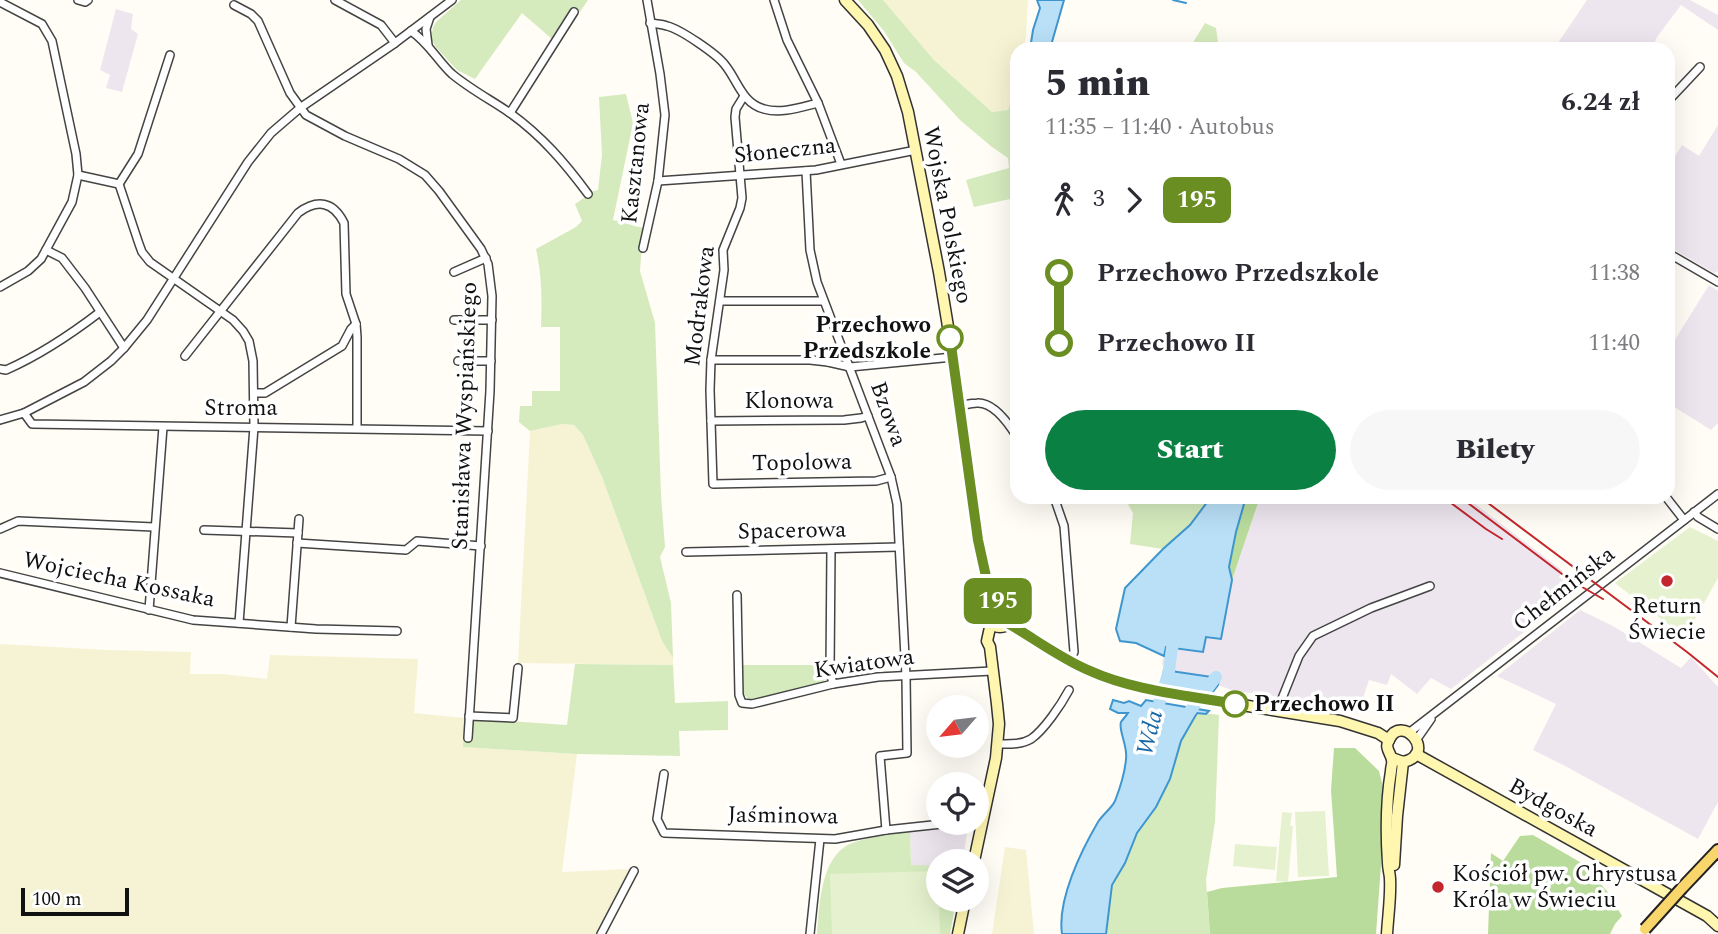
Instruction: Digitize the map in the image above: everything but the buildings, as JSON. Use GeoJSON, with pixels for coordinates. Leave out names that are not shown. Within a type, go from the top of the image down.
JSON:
{"type":"FeatureCollection","features":[{"type":"Feature","properties":{"kind":"main road"},"geometry":{"type":"LineString","coordinates":[[1643,932],[1718,850]]}},
{"type":"Feature","properties":{"kind":"street"},"geometry":{"type":"LineString","coordinates":[[78,0],[88,0]]}},
{"type":"Feature","properties":{"kind":"street"},"geometry":{"type":"LineString","coordinates":[[335,0],[382,25],[395,43]]}},
{"type":"Feature","properties":{"kind":"street"},"geometry":{"type":"LineString","coordinates":[[0,420],[24,413],[84,382],[111,361],[148,320],[256,151],[271,133],[300,108],[452,0]]}},
{"type":"Feature","properties":{"kind":"street","name":"Kasztanowa"},"geometry":{"type":"LineString","coordinates":[[643,248],[657,181],[665,115],[648,0]]}},
{"type":"Feature","properties":{"kind":"street"},"geometry":{"type":"LineString","coordinates":[[774,0],[787,40],[818,103],[841,164]]}},
{"type":"Feature","properties":{"kind":"street","name":"Wojska Polskiego"},"geometry":{"type":"LineString","coordinates":[[845,0],[879,41],[903,93],[935,250],[978,540],[996,602]]}},
{"type":"Feature","properties":{"kind":"street"},"geometry":{"type":"LineString","coordinates":[[0,2],[41,24],[52,41],[78,175],[72,202],[41,259],[0,287]]}},
{"type":"Feature","properties":{"kind":"street"},"geometry":{"type":"LineString","coordinates":[[234,5],[258,21],[290,93],[300,108]]}},
{"type":"Feature","properties":{"kind":"street"},"geometry":{"type":"LineString","coordinates":[[510,113],[574,12]]}},
{"type":"Feature","properties":{"kind":"street"},"geometry":{"type":"LineString","coordinates":[[430,17],[426,34],[430,49]]}},
{"type":"Feature","properties":{"kind":"street"},"geometry":{"type":"LineString","coordinates":[[650,23],[669,26],[715,55],[730,72],[744,96],[754,105],[780,111],[818,103]]}},
{"type":"Feature","properties":{"kind":"street"},"geometry":{"type":"LineString","coordinates":[[411,31],[452,73],[539,136],[553,149],[588,194]]}},
{"type":"Feature","properties":{"kind":"street"},"geometry":{"type":"LineString","coordinates":[[119,184],[138,154],[170,55]]}},
{"type":"Feature","properties":{"kind":"street"},"geometry":{"type":"LineString","coordinates":[[1675,94],[1700,67]]}},
{"type":"Feature","properties":{"kind":"street","name":"Modrakowa"},"geometry":{"type":"LineString","coordinates":[[713,484],[710,360],[724,270],[723,250],[742,198],[735,117],[736,109],[744,96]]}},
{"type":"Feature","properties":{"kind":"street","name":"Stanisława Wyspiańskiego"},"geometry":{"type":"LineString","coordinates":[[300,108],[306,115],[326,127],[400,159],[425,175],[486,258],[492,283],[491,361],[468,738]]}},
{"type":"Feature","properties":{"kind":"street","name":"Słoneczna"},"geometry":{"type":"LineString","coordinates":[[657,181],[806,171],[916,150]]}},
{"type":"Feature","properties":{"kind":"street","name":"Bzowa"},"geometry":{"type":"LineString","coordinates":[[806,171],[810,250],[817,282],[891,477],[897,504],[907,752],[880,756],[886,830]]}},
{"type":"Feature","properties":{"kind":"street"},"geometry":{"type":"LineString","coordinates":[[78,175],[119,184]]}},
{"type":"Feature","properties":{"kind":"street"},"geometry":{"type":"LineString","coordinates":[[119,184],[142,252],[150,262],[221,311],[238,325],[249,341],[253,361],[254,427],[239,624]]}},
{"type":"Feature","properties":{"kind":"street"},"geometry":{"type":"LineString","coordinates":[[186,356],[299,214],[307,207],[319,204],[333,208],[344,223],[346,294],[356,324],[356,429]]}},
{"type":"Feature","properties":{"kind":"street"},"geometry":{"type":"LineString","coordinates":[[46,250],[62,258],[124,348]]}},
{"type":"Feature","properties":{"kind":"street"},"geometry":{"type":"LineString","coordinates":[[1675,257],[1718,282]]}},
{"type":"Feature","properties":{"kind":"street"},"geometry":{"type":"LineString","coordinates":[[453,272],[486,258]]}},
{"type":"Feature","properties":{"kind":"street"},"geometry":{"type":"LineString","coordinates":[[720,301],[823,301]]}},
{"type":"Feature","properties":{"kind":"street"},"geometry":{"type":"LineString","coordinates":[[0,369],[6,370],[46,350],[100,312]]}},
{"type":"Feature","properties":{"kind":"street"},"geometry":{"type":"LineString","coordinates":[[454,320],[492,320]]}},
{"type":"Feature","properties":{"kind":"street"},"geometry":{"type":"LineString","coordinates":[[254,393],[265,393],[342,346],[356,324]]}},
{"type":"Feature","properties":{"kind":"street"},"geometry":{"type":"LineString","coordinates":[[828,362],[841,346]]}},
{"type":"Feature","properties":{"kind":"street"},"geometry":{"type":"LineString","coordinates":[[710,360],[828,362],[850,367],[953,358]]}},
{"type":"Feature","properties":{"kind":"street"},"geometry":{"type":"LineString","coordinates":[[458,361],[491,361]]}},
{"type":"Feature","properties":{"kind":"street"},"geometry":{"type":"LineString","coordinates":[[959,406],[979,402],[1004,418],[1010,427]]}},
{"type":"Feature","properties":{"kind":"street","name":"Stroma"},"geometry":{"type":"LineString","coordinates":[[24,413],[32,425],[488,431]]}},
{"type":"Feature","properties":{"kind":"street","name":"Klonowa"},"geometry":{"type":"LineString","coordinates":[[710,421],[844,421],[868,416]]}},
{"type":"Feature","properties":{"kind":"street"},"geometry":{"type":"LineString","coordinates":[[149,610],[163,427]]}},
{"type":"Feature","properties":{"kind":"street","name":"Topolowa"},"geometry":{"type":"LineString","coordinates":[[713,484],[876,481],[891,477]]}},
{"type":"Feature","properties":{"kind":"street","name":"Chełmińska"},"geometry":{"type":"LineString","coordinates":[[1413,736],[1425,730],[1433,716],[1483,675],[1718,494]]}},
{"type":"Feature","properties":{"kind":"street"},"geometry":{"type":"LineString","coordinates":[[1057,504],[1064,526],[1074,652],[1069,661]]}},
{"type":"Feature","properties":{"kind":"street"},"geometry":{"type":"LineString","coordinates":[[1671,504],[1684,520]]}},
{"type":"Feature","properties":{"kind":"street"},"geometry":{"type":"LineString","coordinates":[[1694,512],[1718,528]]}},
{"type":"Feature","properties":{"kind":"street"},"geometry":{"type":"LineString","coordinates":[[291,627],[299,519]]}},
{"type":"Feature","properties":{"kind":"street"},"geometry":{"type":"LineString","coordinates":[[0,529],[18,521],[154,527]]}},
{"type":"Feature","properties":{"kind":"street"},"geometry":{"type":"LineString","coordinates":[[204,530],[298,533]]}},
{"type":"Feature","properties":{"kind":"street"},"geometry":{"type":"LineString","coordinates":[[297,543],[406,550],[417,541],[481,546]]}},
{"type":"Feature","properties":{"kind":"street","name":"Spacerowa"},"geometry":{"type":"LineString","coordinates":[[686,552],[899,547]]}},
{"type":"Feature","properties":{"kind":"street"},"geometry":{"type":"LineString","coordinates":[[831,549],[830,671],[833,684]]}},
{"type":"Feature","properties":{"kind":"street","name":"Wojciecha Kossaka"},"geometry":{"type":"LineString","coordinates":[[0,573],[193,620],[316,629],[397,631]]}},
{"type":"Feature","properties":{"kind":"street"},"geometry":{"type":"LineString","coordinates":[[1279,711],[1280,701],[1299,656],[1313,636],[1371,608],[1430,586]]}},
{"type":"Feature","properties":{"kind":"street","name":"Kwiatowa"},"geometry":{"type":"LineString","coordinates":[[737,595],[739,695],[743,703],[752,704],[833,684],[878,677],[992,671]]}},
{"type":"Feature","properties":{"kind":"street"},"geometry":{"type":"LineString","coordinates":[[989,781],[998,744],[997,704],[990,647],[1003,623],[1013,613],[1004,601],[996,602],[988,608],[987,614],[1003,623],[1036,639],[1069,661],[1110,679],[1135,686],[1340,721],[1378,733],[1389,740]]}},
{"type":"Feature","properties":{"kind":"street"},"geometry":{"type":"LineString","coordinates":[[470,716],[513,718],[518,668]]}},
{"type":"Feature","properties":{"kind":"street"},"geometry":{"type":"LineString","coordinates":[[998,744],[1017,744],[1031,739],[1051,718],[1069,690]]}},
{"type":"Feature","properties":{"kind":"street"},"geometry":{"type":"LineString","coordinates":[[1387,934],[1390,879],[1387,858],[1388,814],[1392,758],[1387,749],[1391,736],[1400,731],[1413,736],[1418,749],[1413,758],[1403,762],[1392,758]]}},
{"type":"Feature","properties":{"kind":"street","name":"Bydgoska"},"geometry":{"type":"LineString","coordinates":[[1416,754],[1713,918],[1718,926]]}},
{"type":"Feature","properties":{"kind":"street"},"geometry":{"type":"LineString","coordinates":[[1390,879],[1394,869],[1403,762]]}},
{"type":"Feature","properties":{"kind":"street","name":"Jaśminowa"},"geometry":{"type":"LineString","coordinates":[[664,774],[657,818],[664,833],[835,839],[926,826]]}},
{"type":"Feature","properties":{"kind":"street"},"geometry":{"type":"LineString","coordinates":[[810,934],[820,839]]}},
{"type":"Feature","properties":{"kind":"street"},"geometry":{"type":"LineString","coordinates":[[603,933],[634,871]]}},
{"type":"Feature","properties":{"kind":"street"},"geometry":{"type":"LineString","coordinates":[[958,934],[963,912]]}},
{"type":"Feature","properties":{"kind":"shaded area"},"geometry":{"type":"Polygon","coordinates":[[[883,0],[1028,0],[1025,42],[1010,42],[1008,110],[992,112],[934,60],[883,0]]]}},
{"type":"Feature","properties":{"kind":"shaded area"},"geometry":{"type":"Polygon","coordinates":[[[1587,0],[1690,0],[1718,15],[1718,30],[1681,5],[1655,42],[1559,42],[1587,0]]]}},
{"type":"Feature","properties":{"kind":"shaded area"},"geometry":{"type":"Polygon","coordinates":[[[116,9],[133,14],[131,29],[138,34],[122,92],[106,88],[110,75],[100,70],[116,9]]]}},
{"type":"Feature","properties":{"kind":"shaded area"},"geometry":{"type":"Polygon","coordinates":[[[1718,125],[1718,271],[1714,273],[1675,250],[1675,156],[1682,145],[1699,156],[1718,125]]]}},
{"type":"Feature","properties":{"kind":"shaded area"},"geometry":{"type":"Polygon","coordinates":[[[1709,285],[1718,291],[1718,423],[1711,430],[1675,407],[1675,340],[1709,285]]]}},
{"type":"Feature","properties":{"kind":"shaded area"},"geometry":{"type":"Polygon","coordinates":[[[562,424],[574,425],[583,435],[602,477],[662,641],[673,658],[673,665],[518,663],[530,431],[562,424]]]}},
{"type":"Feature","properties":{"kind":"shaded area"},"geometry":{"type":"Polygon","coordinates":[[[1258,504],[1475,504],[1563,571],[1559,577],[1574,593],[1451,689],[1431,678],[1417,694],[1391,674],[1387,685],[1369,680],[1358,713],[1316,702],[1234,691],[1218,685],[1218,678],[1164,670],[1162,662],[1166,646],[1172,648],[1206,637],[1221,639],[1232,580],[1258,504]]]}},
{"type":"Feature","properties":{"kind":"shaded area"},"geometry":{"type":"Polygon","coordinates":[[[1580,610],[1613,626],[1681,668],[1691,657],[1718,687],[1718,802],[1698,839],[1533,750],[1556,704],[1497,676],[1580,610]]]}},
{"type":"Feature","properties":{"kind":"shaded area"},"geometry":{"type":"Polygon","coordinates":[[[0,644],[191,652],[190,674],[267,679],[270,655],[418,659],[414,713],[464,718],[463,747],[577,754],[562,872],[631,869],[598,934],[0,934],[0,644]]]}},
{"type":"Feature","properties":{"kind":"shaded area"},"geometry":{"type":"Polygon","coordinates":[[[926,830],[926,835],[967,835],[965,849],[926,849],[926,866],[911,866],[910,831],[926,830]]]}},
{"type":"Feature","properties":{"kind":"shaded area"},"geometry":{"type":"Polygon","coordinates":[[[1005,847],[1026,850],[1034,934],[992,934],[1005,847]]]}},
{"type":"Feature","properties":{"kind":"green space"},"geometry":{"type":"Polygon","coordinates":[[[461,0],[588,0],[580,12],[572,8],[552,39],[522,13],[475,79],[457,70],[431,39],[436,22],[461,0]]]}},
{"type":"Feature","properties":{"kind":"green space"},"geometry":{"type":"Polygon","coordinates":[[[858,0],[883,0],[934,60],[992,112],[1008,110],[1010,104],[1010,199],[974,207],[966,180],[1009,168],[1008,158],[960,120],[916,72],[904,63],[884,31],[858,0]]]}},
{"type":"Feature","properties":{"kind":"green space"},"geometry":{"type":"Polygon","coordinates":[[[1205,23],[1216,28],[1218,42],[1193,42],[1205,23]]]}},
{"type":"Feature","properties":{"kind":"green space"},"geometry":{"type":"Polygon","coordinates":[[[626,94],[633,123],[613,220],[643,228],[640,271],[655,323],[665,547],[660,557],[671,603],[673,658],[662,641],[602,477],[583,435],[574,425],[562,424],[530,431],[519,422],[520,406],[532,406],[532,391],[560,391],[560,327],[541,327],[541,288],[536,249],[582,221],[575,204],[598,190],[602,155],[599,97],[626,94]]]}},
{"type":"Feature","properties":{"kind":"green space"},"geometry":{"type":"Polygon","coordinates":[[[1128,504],[1206,504],[1190,525],[1163,549],[1130,544],[1133,513],[1128,504]]]}},
{"type":"Feature","properties":{"kind":"green space"},"geometry":{"type":"Polygon","coordinates":[[[1244,504],[1258,504],[1232,580],[1230,559],[1244,504]]]}},
{"type":"Feature","properties":{"kind":"green space","name":"Return Świecie"},"geometry":{"type":"Polygon","coordinates":[[[1690,527],[1718,541],[1718,578],[1686,635],[1666,623],[1615,583],[1690,527]]]}},
{"type":"Feature","properties":{"kind":"green space"},"geometry":{"type":"Polygon","coordinates":[[[575,664],[673,665],[675,703],[728,701],[728,730],[679,731],[680,756],[577,754],[463,747],[464,718],[567,725],[575,664]]]}},
{"type":"Feature","properties":{"kind":"green space"},"geometry":{"type":"Polygon","coordinates":[[[742,665],[826,665],[826,678],[821,684],[752,700],[743,691],[742,665]]]}},
{"type":"Feature","properties":{"kind":"green space"},"geometry":{"type":"Polygon","coordinates":[[[1197,712],[1219,715],[1215,822],[1206,880],[1210,934],[1106,934],[1112,885],[1125,863],[1137,833],[1156,807],[1170,779],[1181,741],[1197,712]]]}},
{"type":"Feature","properties":{"kind":"green space"},"geometry":{"type":"Polygon","coordinates":[[[1334,748],[1355,748],[1379,771],[1383,787],[1376,934],[1210,934],[1207,892],[1222,888],[1337,877],[1331,790],[1334,748]]]}},
{"type":"Feature","properties":{"kind":"green space"},"geometry":{"type":"Polygon","coordinates":[[[1325,811],[1329,876],[1298,877],[1295,812],[1325,811]]]}},
{"type":"Feature","properties":{"kind":"green space"},"geometry":{"type":"Polygon","coordinates":[[[1282,812],[1292,813],[1288,882],[1276,881],[1282,812]]]}},
{"type":"Feature","properties":{"kind":"green space"},"geometry":{"type":"Polygon","coordinates":[[[910,831],[911,865],[926,866],[926,912],[954,912],[950,934],[817,934],[821,895],[828,868],[843,848],[869,838],[910,831]]]}},
{"type":"Feature","properties":{"kind":"green space"},"geometry":{"type":"Polygon","coordinates":[[[1533,835],[1580,862],[1607,891],[1622,916],[1610,934],[1488,934],[1491,853],[1503,861],[1520,836],[1533,835]]]}},
{"type":"Feature","properties":{"kind":"green space"},"geometry":{"type":"Polygon","coordinates":[[[1235,844],[1277,847],[1275,870],[1233,866],[1235,844]]]}},
{"type":"Feature","properties":{"kind":"green space"},"geometry":{"type":"Polygon","coordinates":[[[926,871],[926,912],[939,912],[940,934],[832,934],[830,874],[926,871]]]}},
{"type":"Feature","properties":{"kind":"water"},"geometry":{"type":"Polygon","coordinates":[[[1037,0],[1064,0],[1052,42],[1031,42],[1040,8],[1037,0]]]}},
{"type":"Feature","properties":{"kind":"water"},"geometry":{"type":"Polygon","coordinates":[[[1206,504],[1244,504],[1229,567],[1232,580],[1221,639],[1206,637],[1203,652],[1166,647],[1164,656],[1136,643],[1120,641],[1116,629],[1125,588],[1190,525],[1206,504]]]}},
{"type":"Feature","properties":{"kind":"water"},"geometry":{"type":"Polygon","coordinates":[[[1164,670],[1219,678],[1218,685],[1212,693],[1161,686],[1164,670]]]}},
{"type":"Feature","properties":{"kind":"water"},"geometry":{"type":"Polygon","coordinates":[[[1113,700],[1124,703],[1129,701],[1141,706],[1146,700],[1209,711],[1206,714],[1197,713],[1181,741],[1170,779],[1156,807],[1137,833],[1125,863],[1112,885],[1106,934],[1062,934],[1063,906],[1072,876],[1098,822],[1115,801],[1123,775],[1126,754],[1120,725],[1128,713],[1118,713],[1110,709],[1113,700]]]}},
{"type":"Feature","properties":{"kind":"waterway"},"geometry":{"type":"LineString","coordinates":[[1173,0],[1186,3]]}},
{"type":"Feature","properties":{"kind":"waterway","name":"Wda"},"geometry":{"type":"LineString","coordinates":[[1155,717],[1177,633]]}},
{"type":"Feature","properties":{"kind":"waterway"},"geometry":{"type":"LineString","coordinates":[[1182,718],[1216,677]]}},
{"type":"Feature","properties":{"kind":"railway"},"geometry":{"type":"LineString","coordinates":[[1452,504],[1502,539]]}},
{"type":"Feature","properties":{"kind":"railway"},"geometry":{"type":"LineString","coordinates":[[1469,504],[1570,580],[1603,599]]}},
{"type":"Feature","properties":{"kind":"railway"},"geometry":{"type":"LineString","coordinates":[[1489,504],[1718,677]]}},
{"type":"Feature","properties":{"kind":"bus line","name":"195"},"geometry":{"type":"LineString","coordinates":[[950,338],[978,540],[992,604],[1001,601],[1008,603],[1013,609],[1009,624],[1087,670],[1150,690],[1235,704]]}},
{"type":"Feature","properties":{"kind":"place","name":"Przechowo Przedszkole"},"geometry":{"type":"Point","coordinates":[950,338]}},
{"type":"Feature","properties":{"kind":"place","name":"Return Świecie"},"geometry":{"type":"Point","coordinates":[1667,581]}},
{"type":"Feature","properties":{"kind":"place","name":"Przechowo II"},"geometry":{"type":"Point","coordinates":[1235,704]}},
{"type":"Feature","properties":{"kind":"place","name":"Kościół pw. Chrystusa Króla w Świeciu"},"geometry":{"type":"Point","coordinates":[1438,887]}}]}
